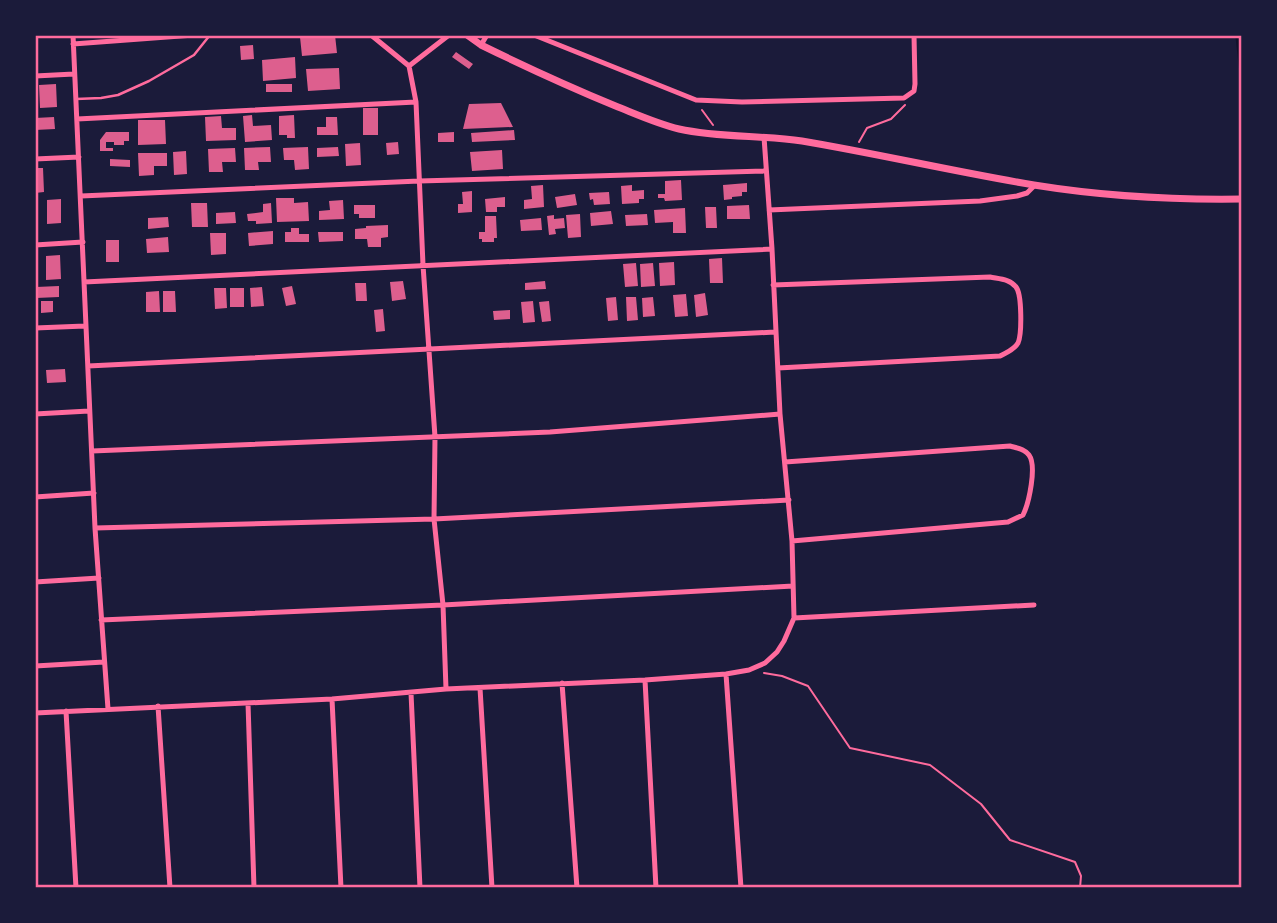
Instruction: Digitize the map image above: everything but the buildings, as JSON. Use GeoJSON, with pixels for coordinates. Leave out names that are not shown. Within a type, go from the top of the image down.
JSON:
{"type":"FeatureCollection","features":[{"type":"Feature","properties":{"kind":"street"},"geometry":{"type":"LineString","coordinates":[[73,35],[89,411],[107,709]]}},
{"type":"Feature","properties":{"kind":"street"},"geometry":{"type":"LineString","coordinates":[[73,44],[132,37],[194,35]]}},
{"type":"Feature","properties":{"kind":"street"},"geometry":{"type":"LineString","coordinates":[[372,35],[409,66],[416,102],[435,437],[434,519],[443,605],[446,689]]}},
{"type":"Feature","properties":{"kind":"street"},"geometry":{"type":"LineString","coordinates":[[409,66],[449,35]]}},
{"type":"Feature","properties":{"kind":"street"},"geometry":{"type":"LineString","coordinates":[[467,35],[481,45],[585,93],[679,129],[719,135],[792,139],[1035,185],[1111,194],[1242,199]]}},
{"type":"Feature","properties":{"kind":"street"},"geometry":{"type":"LineString","coordinates":[[481,45],[487,35]]}},
{"type":"Feature","properties":{"kind":"street"},"geometry":{"type":"LineString","coordinates":[[534,35],[696,100],[742,102],[904,97],[914,91],[914,35]]}},
{"type":"Feature","properties":{"kind":"street"},"geometry":{"type":"LineString","coordinates":[[35,76],[74,74]]}},
{"type":"Feature","properties":{"kind":"street"},"geometry":{"type":"LineString","coordinates":[[77,119],[416,102]]}},
{"type":"Feature","properties":{"kind":"street"},"geometry":{"type":"LineString","coordinates":[[35,713],[645,680],[726,674],[749,670],[765,663],[777,652],[794,618],[792,541],[780,414],[764,137]]}},
{"type":"Feature","properties":{"kind":"street"},"geometry":{"type":"LineString","coordinates":[[35,159],[79,157]]}},
{"type":"Feature","properties":{"kind":"street"},"geometry":{"type":"LineString","coordinates":[[81,196],[419,181],[766,171]]}},
{"type":"Feature","properties":{"kind":"street"},"geometry":{"type":"LineString","coordinates":[[769,210],[990,200],[1017,197],[1027,193],[1035,185]]}},
{"type":"Feature","properties":{"kind":"street"},"geometry":{"type":"LineString","coordinates":[[35,244],[83,242]]}},
{"type":"Feature","properties":{"kind":"street"},"geometry":{"type":"LineString","coordinates":[[85,282],[772,250]]}},
{"type":"Feature","properties":{"kind":"street"},"geometry":{"type":"LineString","coordinates":[[773,285],[990,277],[1006,279],[1015,285],[1020,293],[1020,335],[1017,344],[1000,356],[778,368]]}},
{"type":"Feature","properties":{"kind":"street"},"geometry":{"type":"LineString","coordinates":[[35,328],[85,326]]}},
{"type":"Feature","properties":{"kind":"street"},"geometry":{"type":"LineString","coordinates":[[88,366],[775,332]]}},
{"type":"Feature","properties":{"kind":"street"},"geometry":{"type":"LineString","coordinates":[[35,414],[89,411]]}},
{"type":"Feature","properties":{"kind":"street"},"geometry":{"type":"LineString","coordinates":[[92,451],[550,432],[780,414]]}},
{"type":"Feature","properties":{"kind":"street"},"geometry":{"type":"LineString","coordinates":[[785,462],[1010,446],[1028,452],[1033,462],[1028,504],[1023,515],[1008,522],[792,541]]}},
{"type":"Feature","properties":{"kind":"street"},"geometry":{"type":"LineString","coordinates":[[35,497],[94,493]]}},
{"type":"Feature","properties":{"kind":"street"},"geometry":{"type":"LineString","coordinates":[[95,528],[434,519],[789,499]]}},
{"type":"Feature","properties":{"kind":"street"},"geometry":{"type":"LineString","coordinates":[[35,582],[99,578]]}},
{"type":"Feature","properties":{"kind":"street"},"geometry":{"type":"LineString","coordinates":[[101,620],[793,586]]}},
{"type":"Feature","properties":{"kind":"street"},"geometry":{"type":"LineString","coordinates":[[794,618],[1034,605]]}},
{"type":"Feature","properties":{"kind":"street"},"geometry":{"type":"LineString","coordinates":[[35,666],[104,662]]}},
{"type":"Feature","properties":{"kind":"street"},"geometry":{"type":"LineString","coordinates":[[726,674],[741,888]]}},
{"type":"Feature","properties":{"kind":"street"},"geometry":{"type":"LineString","coordinates":[[645,680],[656,888]]}},
{"type":"Feature","properties":{"kind":"street"},"geometry":{"type":"LineString","coordinates":[[562,683],[577,888]]}},
{"type":"Feature","properties":{"kind":"street"},"geometry":{"type":"LineString","coordinates":[[480,688],[492,888]]}},
{"type":"Feature","properties":{"kind":"street"},"geometry":{"type":"LineString","coordinates":[[411,693],[420,888]]}},
{"type":"Feature","properties":{"kind":"street"},"geometry":{"type":"LineString","coordinates":[[332,699],[341,888]]}},
{"type":"Feature","properties":{"kind":"street"},"geometry":{"type":"LineString","coordinates":[[248,703],[254,888]]}},
{"type":"Feature","properties":{"kind":"street"},"geometry":{"type":"LineString","coordinates":[[158,706],[170,888]]}},
{"type":"Feature","properties":{"kind":"street"},"geometry":{"type":"LineString","coordinates":[[66,711],[76,888]]}},
{"type":"Feature","properties":{"kind":"lane"},"geometry":{"type":"LineString","coordinates":[[76,99],[118,95],[149,81],[194,55],[210,35]]}},
{"type":"Feature","properties":{"kind":"path"},"geometry":{"type":"LineString","coordinates":[[854,150],[867,128],[891,118],[905,106],[904,97]]}},
{"type":"Feature","properties":{"kind":"path"},"geometry":{"type":"LineString","coordinates":[[696,100],[719,135]]}},
{"type":"Feature","properties":{"kind":"path"},"geometry":{"type":"LineString","coordinates":[[749,670],[782,676],[808,686],[850,748],[930,765],[981,804],[1010,840],[1075,862],[1081,876],[1080,888]]}},
{"type":"Feature","properties":{"kind":"waterway"},"geometry":{"type":"LineString","coordinates":[[1237,35],[1242,79]]}}]}
